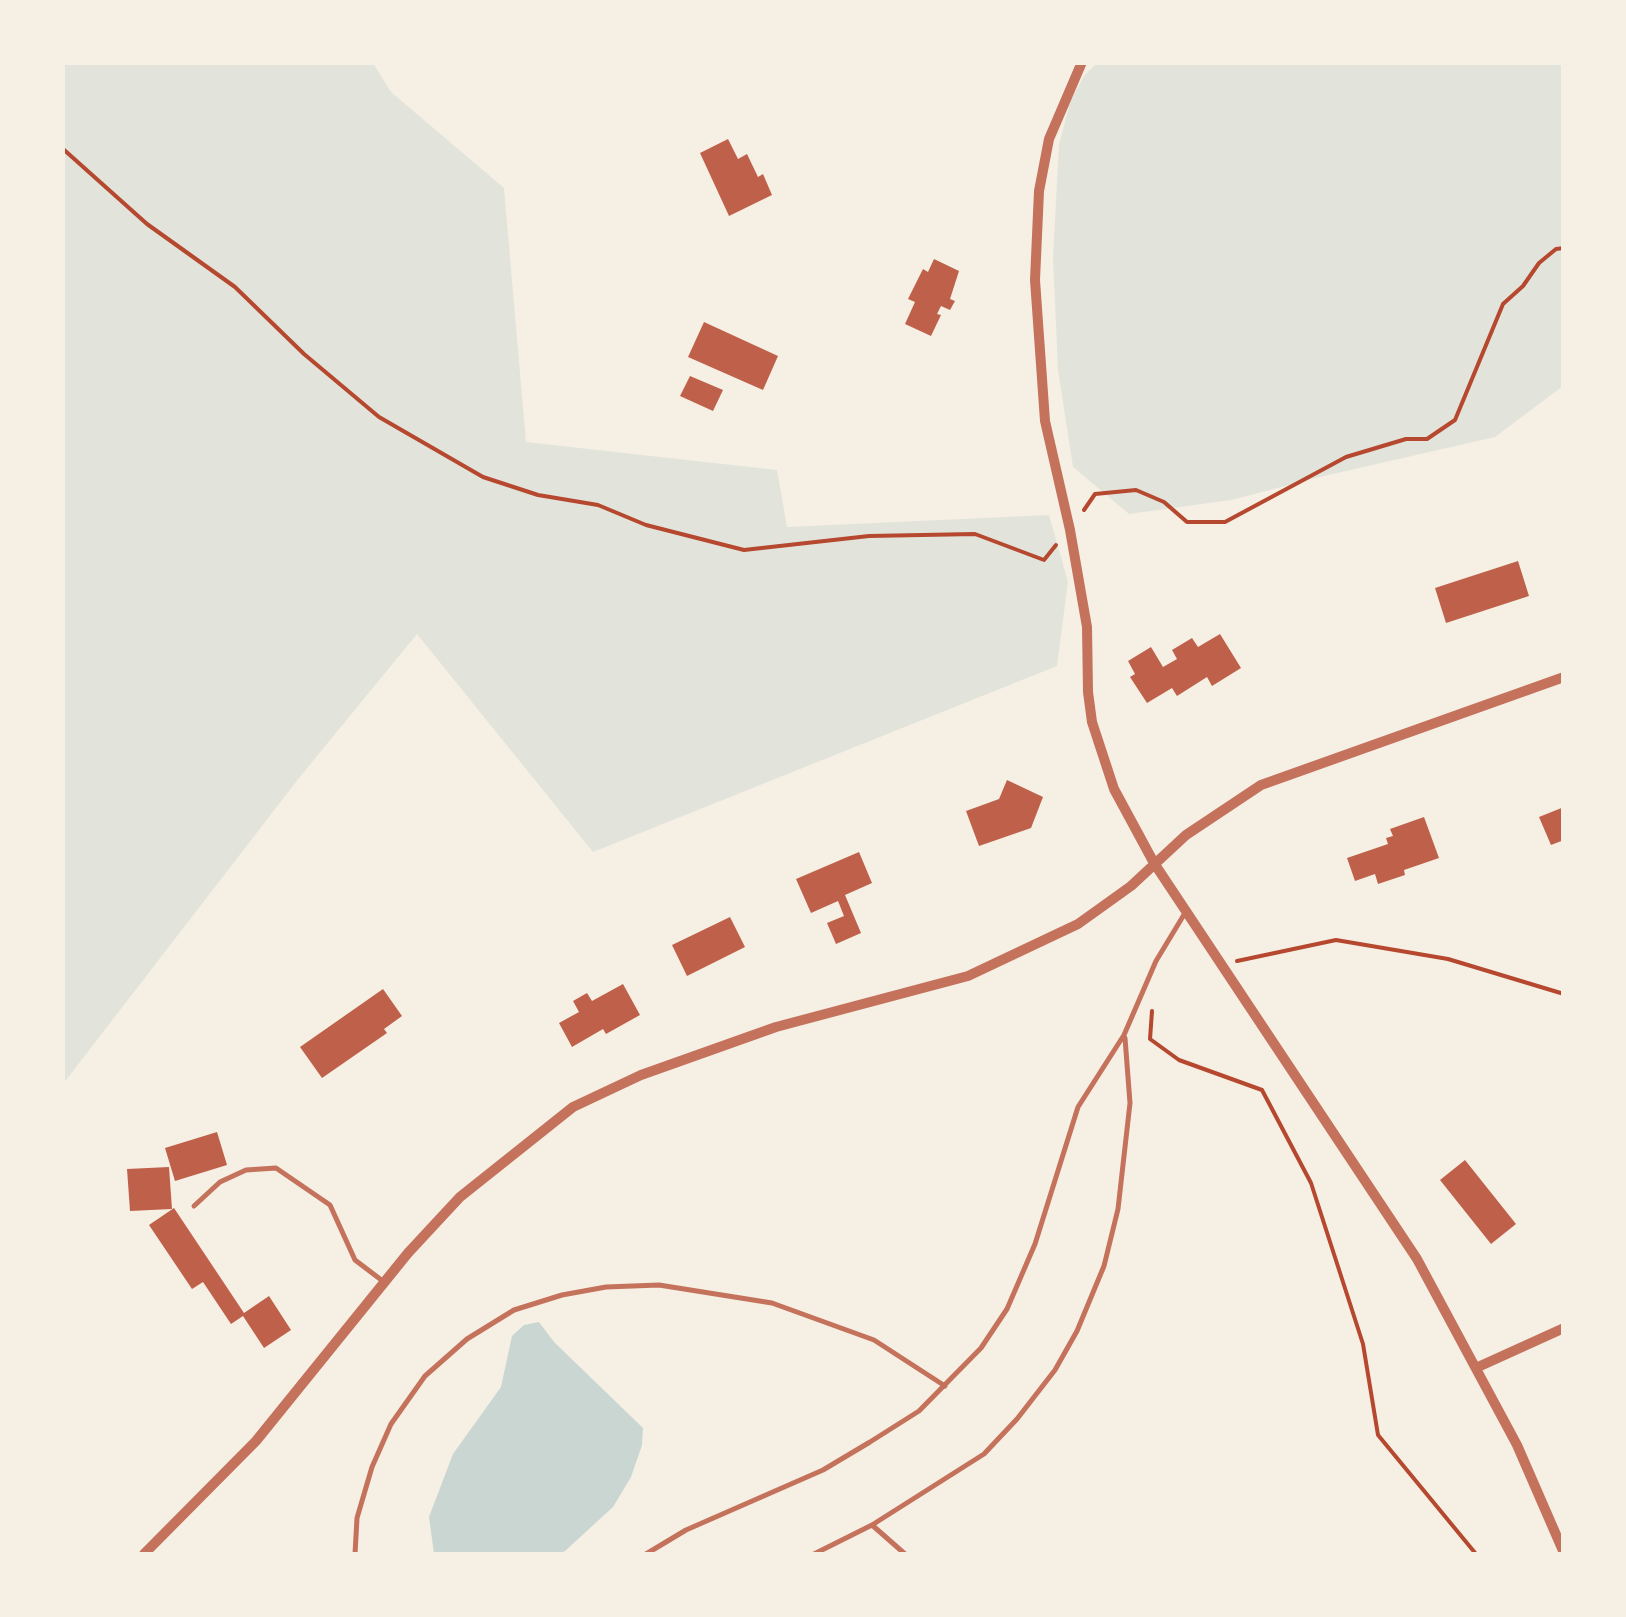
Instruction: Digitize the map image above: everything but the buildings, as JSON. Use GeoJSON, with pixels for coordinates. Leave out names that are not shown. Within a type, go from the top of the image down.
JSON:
{"type":"FeatureCollection","features":[{"type":"Feature","properties":{"kind":"street"},"geometry":{"type":"LineString","coordinates":[[1082,62],[1049,139],[1038,192],[1035,280],[1044,421],[1070,530],[1087,627],[1092,722],[1114,789],[1154,862],[1417,1259],[1518,1445],[1564,1553]]}},
{"type":"Feature","properties":{"kind":"street"},"geometry":{"type":"LineString","coordinates":[[144,1554],[256,1441],[384,1282],[460,1197],[573,1107],[640,1075],[776,1026],[968,976],[1078,924],[1131,886],[1186,835],[1261,785],[1564,677]]}},
{"type":"Feature","properties":{"kind":"street"},"geometry":{"type":"LineString","coordinates":[[1478,1367],[1564,1328]]}},
{"type":"Feature","properties":{"kind":"lane"},"geometry":{"type":"LineString","coordinates":[[646,1554],[686,1530],[822,1470],[920,1411],[981,1348],[1007,1309],[1035,1244],[1078,1107],[1124,1035],[1156,961],[1186,910]]}},
{"type":"Feature","properties":{"kind":"lane"},"geometry":{"type":"LineString","coordinates":[[814,1554],[872,1526],[984,1454],[1045,1382],[1076,1331],[1104,1266],[1118,1209],[1130,1103],[1124,1035]]}},
{"type":"Feature","properties":{"kind":"lane"},"geometry":{"type":"LineString","coordinates":[[194,1206],[220,1182],[246,1170],[276,1168],[330,1205],[354,1260],[384,1282]]}},
{"type":"Feature","properties":{"kind":"lane"},"geometry":{"type":"LineString","coordinates":[[355,1554],[357,1518],[372,1467],[391,1424],[426,1376],[467,1338],[514,1310],[562,1295],[606,1287],[659,1285],[772,1303],[874,1340],[945,1386]]}},
{"type":"Feature","properties":{"kind":"lane"},"geometry":{"type":"LineString","coordinates":[[872,1526],[905,1554]]}},
{"type":"Feature","properties":{"kind":"path"},"geometry":{"type":"LineString","coordinates":[[64,150],[146,224],[236,286],[304,354],[379,417],[482,477],[538,495],[598,505],[646,524],[744,550],[869,536],[976,534],[1044,560],[1094,494],[1136,490],[1164,502],[1187,522],[1224,522],[1346,457],[1406,439],[1427,439],[1454,420],[1503,304],[1524,286],[1539,263],[1556,249],[1564,248]]}},
{"type":"Feature","properties":{"kind":"path"},"geometry":{"type":"LineString","coordinates":[[1222,964],[1336,940],[1448,959],[1564,994]]}},
{"type":"Feature","properties":{"kind":"path"},"geometry":{"type":"LineString","coordinates":[[1152,1000],[1150,1038],[1178,1060],[1262,1090],[1312,1182],[1363,1344],[1378,1435],[1476,1554]]}},
{"type":"Feature","properties":{"kind":"shaded area"},"geometry":{"type":"Polygon","coordinates":[[[1098,62],[1563,63],[1563,386],[1495,437],[1231,500],[1129,514],[1073,467],[1058,370],[1053,258],[1059,145],[1070,102],[1084,76],[1098,62]]]}},
{"type":"Feature","properties":{"kind":"shaded area"},"geometry":{"type":"Polygon","coordinates":[[[63,63],[373,63],[391,92],[504,188],[526,442],[777,470],[787,527],[1049,515],[1068,582],[1057,666],[593,852],[417,634],[299,778],[63,1084],[63,63]]]}},
{"type":"Feature","properties":{"kind":"shaded area"},"geometry":{"type":"Polygon","coordinates":[[[539,1322],[554,1342],[643,1428],[642,1445],[631,1477],[613,1507],[565,1551],[434,1554],[429,1517],[453,1454],[501,1387],[512,1336],[524,1325],[539,1322]]]}}]}
